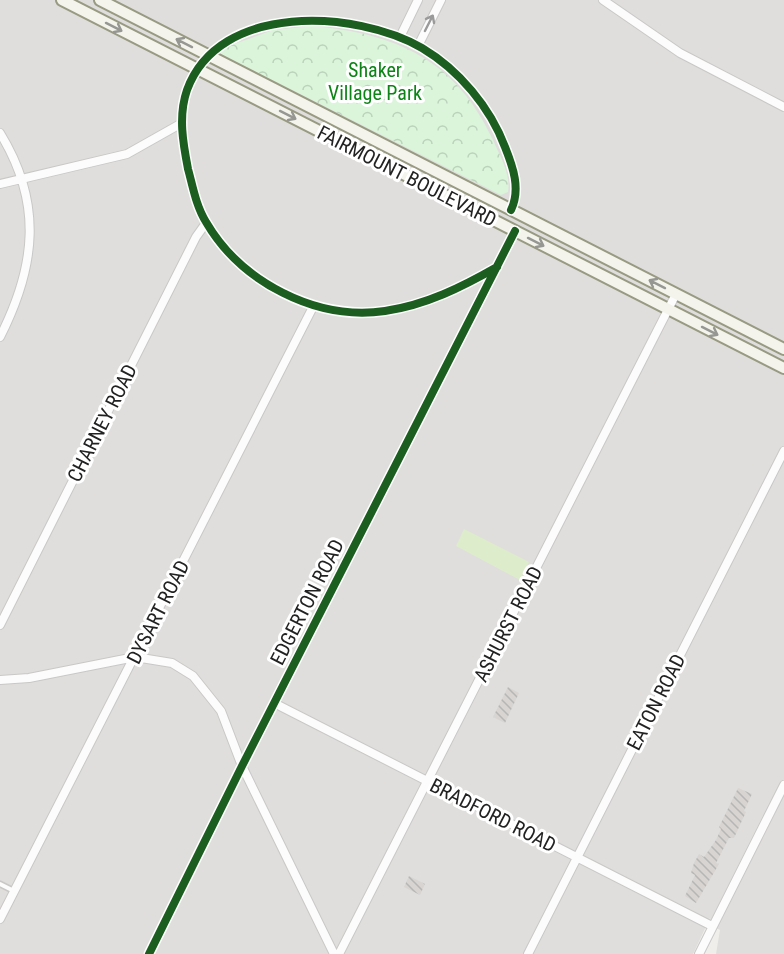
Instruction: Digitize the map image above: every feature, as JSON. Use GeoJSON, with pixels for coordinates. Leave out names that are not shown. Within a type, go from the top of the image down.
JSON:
{"type":"FeatureCollection","features":[{"type":"Feature","properties":{"kind":"main road","name":"FAIRMOUNT BOULEVARD"},"geometry":{"type":"LineString","coordinates":[[62,0],[784,368]]}},
{"type":"Feature","properties":{"kind":"main road","name":"FAIRMOUNT BOULEVARD"},"geometry":{"type":"LineString","coordinates":[[100,0],[784,349]]}},
{"type":"Feature","properties":{"kind":"street"},"geometry":{"type":"LineString","coordinates":[[400,37],[418,0]]}},
{"type":"Feature","properties":{"kind":"street"},"geometry":{"type":"LineString","coordinates":[[418,46],[441,0]]}},
{"type":"Feature","properties":{"kind":"street"},"geometry":{"type":"LineString","coordinates":[[603,0],[680,53],[784,106]]}},
{"type":"Feature","properties":{"kind":"street"},"geometry":{"type":"LineString","coordinates":[[497,267],[462,286],[402,308],[362,312],[314,305],[281,292],[256,276],[224,245],[206,223],[191,181],[182,123],[188,90],[210,56],[229,42],[256,30],[300,21],[354,23],[400,37],[418,46],[455,73],[490,116],[504,143],[514,177],[516,196],[511,210]]}},
{"type":"Feature","properties":{"kind":"street"},"geometry":{"type":"LineString","coordinates":[[0,184],[127,154],[182,123]]}},
{"type":"Feature","properties":{"kind":"street"},"geometry":{"type":"LineString","coordinates":[[0,133],[20,179],[30,217],[28,260],[21,291],[0,337]]}},
{"type":"Feature","properties":{"kind":"street","name":"CHARNEY ROAD"},"geometry":{"type":"LineString","coordinates":[[0,625],[194,241],[206,223]]}},
{"type":"Feature","properties":{"kind":"street","name":"EDGERTON ROAD"},"geometry":{"type":"LineString","coordinates":[[149,954],[242,765],[515,231]]}},
{"type":"Feature","properties":{"kind":"street","name":"ASHURST ROAD"},"geometry":{"type":"LineString","coordinates":[[339,954],[676,294]]}},
{"type":"Feature","properties":{"kind":"street","name":"DYSART ROAD"},"geometry":{"type":"LineString","coordinates":[[0,919],[314,305]]}},
{"type":"Feature","properties":{"kind":"street","name":"EATON ROAD"},"geometry":{"type":"LineString","coordinates":[[528,954],[784,451]]}},
{"type":"Feature","properties":{"kind":"street"},"geometry":{"type":"LineString","coordinates":[[0,681],[29,678],[135,657],[172,663],[183,668],[203,686],[221,711],[242,765],[334,954]]}},
{"type":"Feature","properties":{"kind":"street","name":"BRADFORD ROAD"},"geometry":{"type":"LineString","coordinates":[[274,703],[712,926]]}},
{"type":"Feature","properties":{"kind":"street"},"geometry":{"type":"LineString","coordinates":[[699,954],[784,785]]}},
{"type":"Feature","properties":{"kind":"lane"},"geometry":{"type":"LineString","coordinates":[[0,884],[14,891]]}},
{"type":"Feature","properties":{"kind":"shaded area"},"geometry":{"type":"Polygon","coordinates":[[[0,0],[784,0],[784,954],[716,954],[720,930],[712,926],[710,918],[693,954],[0,954],[0,0]]]}},
{"type":"Feature","properties":{"kind":"green space","name":"Shaker Village Park"},"geometry":{"type":"Polygon","coordinates":[[[311,26],[342,30],[396,44],[442,71],[461,89],[478,112],[504,165],[509,185],[508,192],[501,195],[215,51],[273,30],[311,26]]]}},
{"type":"Feature","properties":{"kind":"green space"},"geometry":{"type":"Polygon","coordinates":[[[464,529],[529,562],[520,580],[456,546],[464,529]]]}},
{"type":"Feature","properties":{"kind":"building"},"geometry":{"type":"Polygon","coordinates":[[[508,687],[519,693],[505,723],[493,717],[508,687]]]}},
{"type":"Feature","properties":{"kind":"building"},"geometry":{"type":"Polygon","coordinates":[[[738,788],[752,794],[744,811],[746,812],[734,838],[729,838],[716,863],[719,864],[696,903],[685,896],[695,875],[691,873],[694,863],[699,854],[704,857],[716,840],[721,829],[719,827],[738,788]]]}},
{"type":"Feature","properties":{"kind":"building"},"geometry":{"type":"Polygon","coordinates":[[[409,876],[425,884],[420,895],[404,887],[409,876]]]}},
{"type":"Feature","properties":{"kind":"cycle path"},"geometry":{"type":"LineString","coordinates":[[497,267],[443,294],[385,311],[359,313],[333,310],[283,293],[239,263],[221,243],[203,216],[195,196],[183,139],[182,120],[187,90],[204,61],[228,41],[258,28],[292,22],[327,21],[362,26],[394,35],[436,57],[461,78],[482,104],[499,132],[513,170],[516,186],[511,210]]}},
{"type":"Feature","properties":{"kind":"cycle path"},"geometry":{"type":"LineString","coordinates":[[149,954],[242,766],[515,231]]}}]}
